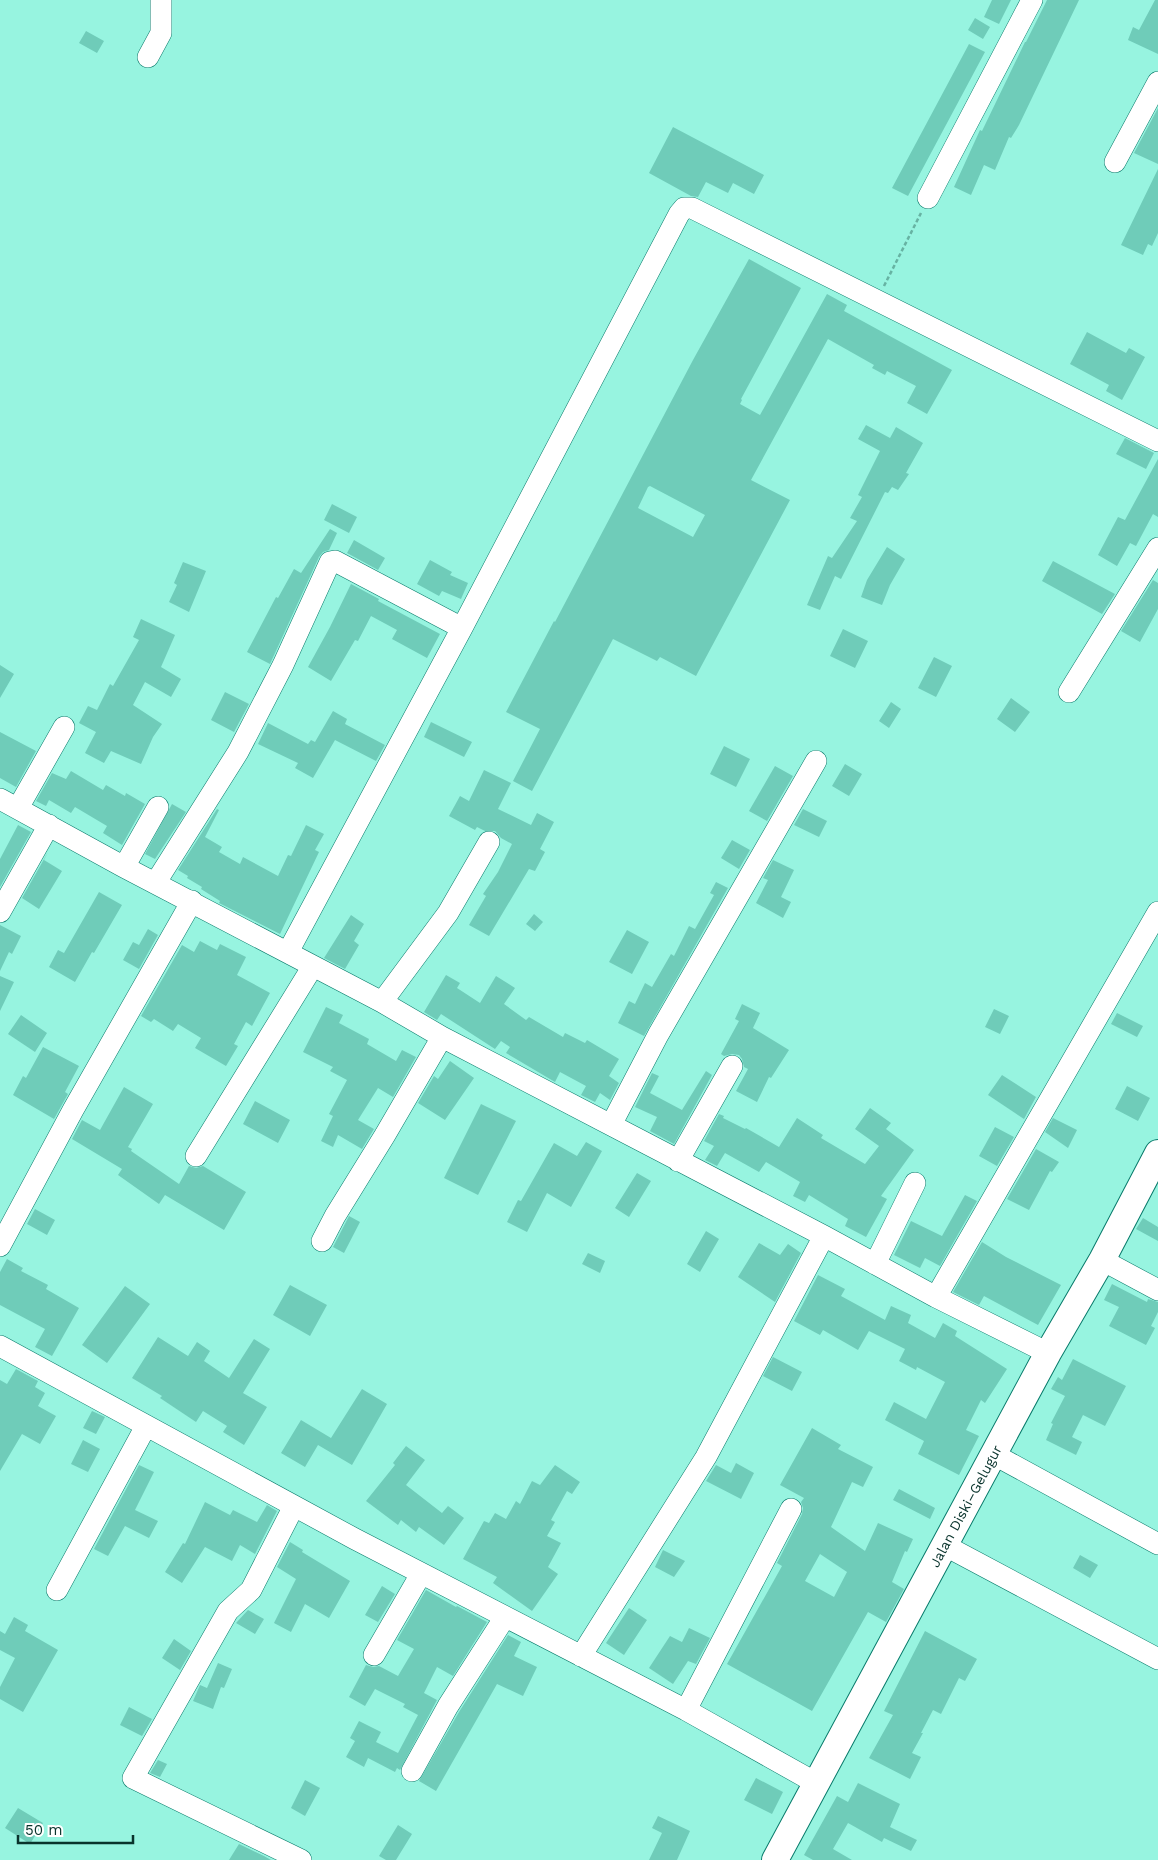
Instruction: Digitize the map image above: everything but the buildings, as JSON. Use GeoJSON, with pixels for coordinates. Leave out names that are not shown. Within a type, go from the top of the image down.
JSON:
{"type":"FeatureCollection","features":[{"type":"Feature","properties":{"kind":"main road","name":"Jalan Diski–Gelugur"},"geometry":{"type":"LineString","coordinates":[[775,1860],[1048,1353],[1102,1260],[1158,1153]]}},
{"type":"Feature","properties":{"kind":"street"},"geometry":{"type":"LineString","coordinates":[[148,58],[161,33],[161,0]]}},
{"type":"Feature","properties":{"kind":"street"},"geometry":{"type":"LineString","coordinates":[[928,198],[1032,0]]}},
{"type":"Feature","properties":{"kind":"street"},"geometry":{"type":"LineString","coordinates":[[1115,162],[1158,82]]}},
{"type":"Feature","properties":{"kind":"street"},"geometry":{"type":"LineString","coordinates":[[288,952],[462,628],[681,210],[684,208],[692,208],[1158,441]]}},
{"type":"Feature","properties":{"kind":"street"},"geometry":{"type":"LineString","coordinates":[[1069,692],[1158,548]]}},
{"type":"Feature","properties":{"kind":"street"},"geometry":{"type":"LineString","coordinates":[[156,882],[238,752],[283,665],[331,561],[335,561],[462,628]]}},
{"type":"Feature","properties":{"kind":"street"},"geometry":{"type":"LineString","coordinates":[[64,727],[6,805],[49,825],[382,1002],[442,1036],[824,1236],[936,1297],[1048,1353]]}},
{"type":"Feature","properties":{"kind":"street"},"geometry":{"type":"LineString","coordinates":[[611,1124],[658,1035],[816,761]]}},
{"type":"Feature","properties":{"kind":"street"},"geometry":{"type":"LineString","coordinates":[[124,866],[158,807]]}},
{"type":"Feature","properties":{"kind":"street"},"geometry":{"type":"LineString","coordinates":[[0,912],[49,825]]}},
{"type":"Feature","properties":{"kind":"street"},"geometry":{"type":"LineString","coordinates":[[382,1002],[448,913],[489,842]]}},
{"type":"Feature","properties":{"kind":"street"},"geometry":{"type":"LineString","coordinates":[[0,1246],[73,1110],[192,902]]}},
{"type":"Feature","properties":{"kind":"street"},"geometry":{"type":"LineString","coordinates":[[936,1297],[1158,912]]}},
{"type":"Feature","properties":{"kind":"street"},"geometry":{"type":"LineString","coordinates":[[196,1156],[313,966]]}},
{"type":"Feature","properties":{"kind":"street"},"geometry":{"type":"LineString","coordinates":[[322,1240],[385,1136],[442,1036]]}},
{"type":"Feature","properties":{"kind":"street"},"geometry":{"type":"LineString","coordinates":[[678,1161],[732,1066]]}},
{"type":"Feature","properties":{"kind":"street"},"geometry":{"type":"LineString","coordinates":[[874,1264],[915,1183]]}},
{"type":"Feature","properties":{"kind":"street"},"geometry":{"type":"LineString","coordinates":[[581,1656],[706,1457],[824,1236]]}},
{"type":"Feature","properties":{"kind":"street"},"geometry":{"type":"LineString","coordinates":[[1102,1260],[1158,1290]]}},
{"type":"Feature","properties":{"kind":"street"},"geometry":{"type":"LineString","coordinates":[[0,1346],[421,1574],[686,1710],[816,1783]]}},
{"type":"Feature","properties":{"kind":"street"},"geometry":{"type":"LineString","coordinates":[[58,1590],[146,1426]]}},
{"type":"Feature","properties":{"kind":"street"},"geometry":{"type":"LineString","coordinates":[[993,1454],[1158,1544]]}},
{"type":"Feature","properties":{"kind":"street"},"geometry":{"type":"LineString","coordinates":[[294,1506],[251,1590],[228,1611],[133,1778],[301,1860]]}},
{"type":"Feature","properties":{"kind":"street"},"geometry":{"type":"LineString","coordinates":[[686,1710],[791,1509]]}},
{"type":"Feature","properties":{"kind":"street"},"geometry":{"type":"LineString","coordinates":[[944,1545],[1158,1659]]}},
{"type":"Feature","properties":{"kind":"street"},"geometry":{"type":"LineString","coordinates":[[374,1655],[421,1574]]}},
{"type":"Feature","properties":{"kind":"street"},"geometry":{"type":"LineString","coordinates":[[412,1771],[448,1706],[505,1617]]}},
{"type":"Feature","properties":{"kind":"path"},"geometry":{"type":"LineString","coordinates":[[876,299],[928,198]]}}]}
